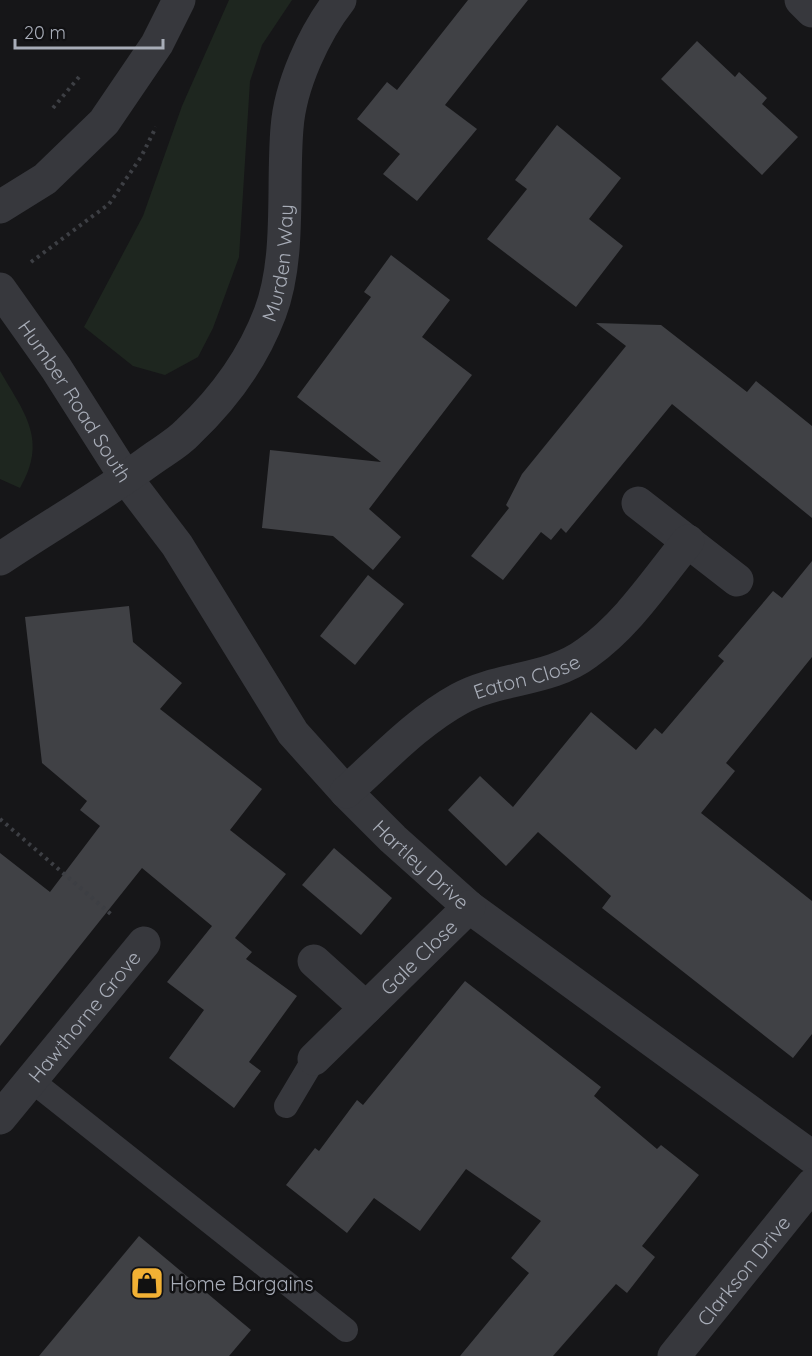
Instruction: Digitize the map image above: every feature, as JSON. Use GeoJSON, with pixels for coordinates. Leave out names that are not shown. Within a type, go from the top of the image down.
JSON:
{"type":"FeatureCollection","features":[{"type":"Feature","properties":{"kind":"street"},"geometry":{"type":"LineString","coordinates":[[0,207],[45,179],[104,122],[157,44],[179,0]]}},
{"type":"Feature","properties":{"kind":"street","name":"Murden Way"},"geometry":{"type":"LineString","coordinates":[[126,478],[187,434],[233,382],[270,313],[282,258],[287,182],[287,128],[294,85],[330,13],[340,0]]}},
{"type":"Feature","properties":{"kind":"street"},"geometry":{"type":"LineString","coordinates":[[801,0],[812,11]]}},
{"type":"Feature","properties":{"kind":"street","name":"Humber Road South"},"geometry":{"type":"LineString","coordinates":[[0,289],[56,368],[126,478],[0,559]]}},
{"type":"Feature","properties":{"kind":"street","name":"Hartley Drive"},"geometry":{"type":"LineString","coordinates":[[126,478],[177,545],[293,733],[346,792],[393,839],[469,907],[812,1157]]}},
{"type":"Feature","properties":{"kind":"street"},"geometry":{"type":"LineString","coordinates":[[638,503],[737,580]]}},
{"type":"Feature","properties":{"kind":"street","name":"Eaton Close"},"geometry":{"type":"LineString","coordinates":[[346,792],[414,731],[459,699],[488,687],[558,669],[586,655],[616,630],[688,541]]}},
{"type":"Feature","properties":{"kind":"street","name":"Gale Close"},"geometry":{"type":"LineString","coordinates":[[314,1059],[469,907]]}},
{"type":"Feature","properties":{"kind":"street","name":"Hawthorne Grove"},"geometry":{"type":"LineString","coordinates":[[0,1118],[144,943]]}},
{"type":"Feature","properties":{"kind":"street","name":"Gale Close"},"geometry":{"type":"LineString","coordinates":[[314,960],[366,1008]]}},
{"type":"Feature","properties":{"kind":"street","name":"Clarkson Drive"},"geometry":{"type":"LineString","coordinates":[[674,1356],[812,1185]]}},
{"type":"Feature","properties":{"kind":"lane"},"geometry":{"type":"LineString","coordinates":[[286,1106],[314,1059]]}},
{"type":"Feature","properties":{"kind":"lane"},"geometry":{"type":"LineString","coordinates":[[32,1080],[346,1330]]}},
{"type":"Feature","properties":{"kind":"path"},"geometry":{"type":"LineString","coordinates":[[46,116],[81,75]]}},
{"type":"Feature","properties":{"kind":"path"},"geometry":{"type":"LineString","coordinates":[[0,819],[144,943]]}},
{"type":"Feature","properties":{"kind":"shaded area"},"geometry":{"type":"Polygon","coordinates":[[[229,0],[292,0],[262,45],[250,81],[239,257],[213,328],[198,357],[165,375],[133,366],[84,327],[143,216],[182,106],[229,0]]]}},
{"type":"Feature","properties":{"kind":"shaded area"},"geometry":{"type":"Polygon","coordinates":[[[0,371],[25,414],[33,441],[28,471],[20,488],[0,479],[0,371]]]}},
{"type":"Feature","properties":{"kind":"building"},"geometry":{"type":"Polygon","coordinates":[[[468,0],[528,0],[445,105],[477,129],[417,201],[383,174],[400,154],[357,119],[387,82],[397,90],[468,0]]]}},
{"type":"Feature","properties":{"kind":"building"},"geometry":{"type":"Polygon","coordinates":[[[697,41],[735,77],[739,72],[767,98],[762,104],[798,137],[762,175],[661,79],[697,41]]]}},
{"type":"Feature","properties":{"kind":"building"},"geometry":{"type":"Polygon","coordinates":[[[557,125],[621,178],[589,219],[623,246],[576,307],[487,239],[527,189],[515,180],[557,125]]]}},
{"type":"Feature","properties":{"kind":"building"},"geometry":{"type":"Polygon","coordinates":[[[391,255],[450,300],[422,337],[472,375],[369,509],[401,537],[373,570],[333,536],[262,528],[270,450],[381,462],[297,397],[371,297],[364,292],[391,255]]]}},
{"type":"Feature","properties":{"kind":"building"},"geometry":{"type":"Polygon","coordinates":[[[596,323],[661,325],[747,392],[756,381],[812,426],[812,518],[672,404],[566,533],[561,528],[551,540],[541,532],[503,580],[471,556],[509,508],[506,505],[522,474],[626,346],[596,323]]]}},
{"type":"Feature","properties":{"kind":"building"},"geometry":{"type":"Polygon","coordinates":[[[812,561],[812,657],[726,763],[735,771],[701,813],[812,901],[812,1034],[793,1058],[602,908],[611,896],[538,832],[506,866],[448,810],[480,776],[513,807],[591,712],[636,750],[655,728],[662,734],[724,661],[718,656],[773,591],[782,598],[812,561]]]}},
{"type":"Feature","properties":{"kind":"building"},"geometry":{"type":"Polygon","coordinates":[[[368,575],[404,604],[355,665],[320,636],[368,575]]]}},
{"type":"Feature","properties":{"kind":"building"},"geometry":{"type":"Polygon","coordinates":[[[129,606],[133,642],[182,683],[160,709],[262,789],[230,830],[286,874],[235,938],[252,952],[246,959],[297,996],[249,1062],[261,1071],[234,1108],[169,1058],[204,1010],[167,982],[212,926],[142,868],[0,1046],[0,853],[50,892],[100,826],[80,810],[87,801],[42,763],[25,617],[129,606]]]}},
{"type":"Feature","properties":{"kind":"building"},"geometry":{"type":"Polygon","coordinates":[[[334,848],[392,898],[361,935],[302,885],[334,848]]]}},
{"type":"Feature","properties":{"kind":"building"},"geometry":{"type":"Polygon","coordinates":[[[465,981],[601,1087],[594,1096],[657,1149],[661,1145],[699,1175],[642,1246],[655,1257],[627,1293],[616,1284],[553,1356],[460,1356],[529,1273],[511,1258],[541,1221],[466,1169],[420,1231],[374,1198],[347,1233],[286,1185],[315,1148],[319,1151],[357,1100],[363,1105],[465,981]]]}},
{"type":"Feature","properties":{"kind":"building","name":"Home Bargains"},"geometry":{"type":"Polygon","coordinates":[[[139,1236],[251,1330],[229,1356],[39,1356],[139,1236]]]}},
{"type":"Feature","properties":{"kind":"place","name":"Home Bargains"},"geometry":{"type":"Point","coordinates":[147,1283]}}]}
